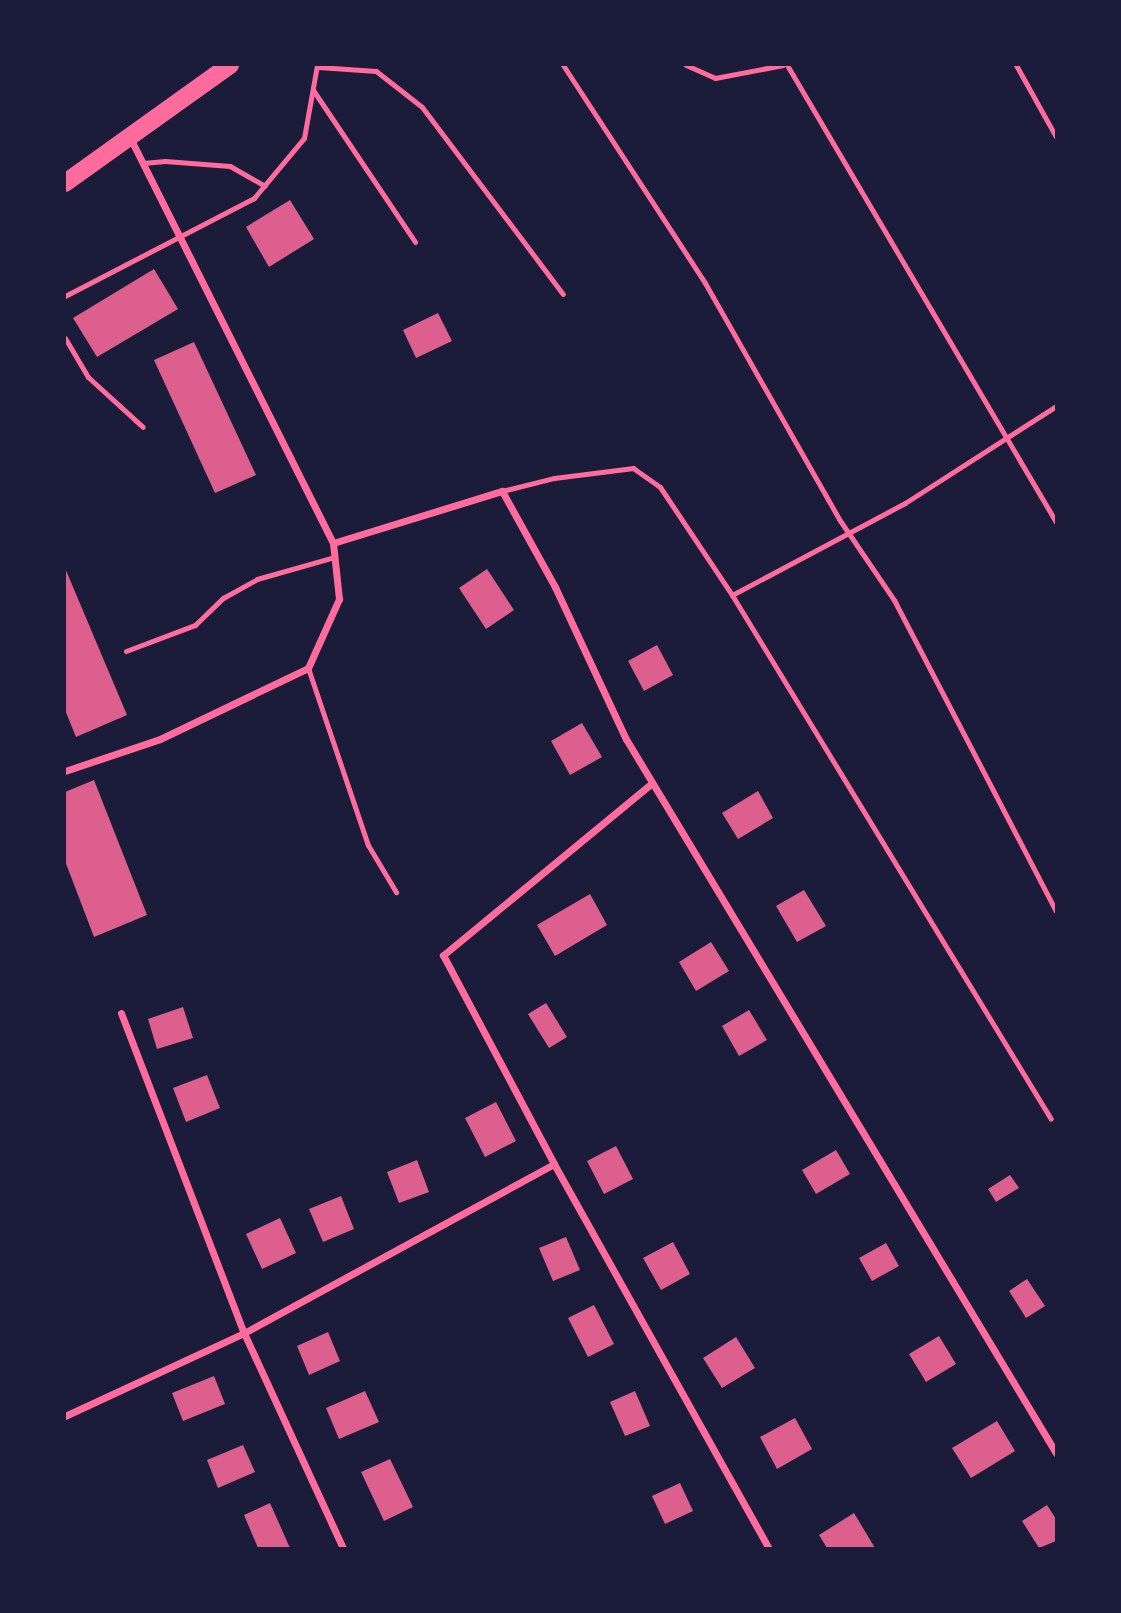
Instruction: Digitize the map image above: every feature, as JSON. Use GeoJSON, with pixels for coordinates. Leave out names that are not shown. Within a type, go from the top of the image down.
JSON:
{"type":"FeatureCollection","features":[{"type":"Feature","properties":{"kind":"main road"},"geometry":{"type":"LineString","coordinates":[[67,178],[130,138],[230,65]]}},
{"type":"Feature","properties":{"kind":"street"},"geometry":{"type":"LineString","coordinates":[[65,771],[160,739],[308,668],[339,599],[333,543],[130,138]]}},
{"type":"Feature","properties":{"kind":"street"},"geometry":{"type":"LineString","coordinates":[[333,543],[502,491],[555,587],[626,739],[1056,1453]]}},
{"type":"Feature","properties":{"kind":"street"},"geometry":{"type":"LineString","coordinates":[[652,783],[443,955],[554,1164],[769,1548]]}},
{"type":"Feature","properties":{"kind":"street"},"geometry":{"type":"LineString","coordinates":[[121,1013],[244,1333],[343,1548]]}},
{"type":"Feature","properties":{"kind":"street"},"geometry":{"type":"LineString","coordinates":[[65,1416],[244,1333],[554,1164]]}},
{"type":"Feature","properties":{"kind":"lane"},"geometry":{"type":"LineString","coordinates":[[563,65],[705,283],[848,532],[894,600],[1056,911]]}},
{"type":"Feature","properties":{"kind":"lane"},"geometry":{"type":"LineString","coordinates":[[686,65],[715,78],[785,65],[1056,522]]}},
{"type":"Feature","properties":{"kind":"lane"},"geometry":{"type":"LineString","coordinates":[[1016,65],[1056,137]]}},
{"type":"Feature","properties":{"kind":"lane"},"geometry":{"type":"LineString","coordinates":[[65,296],[254,198],[304,138],[318,66],[376,71],[422,107],[563,294]]}},
{"type":"Feature","properties":{"kind":"lane"},"geometry":{"type":"LineString","coordinates":[[313,90],[415,242]]}},
{"type":"Feature","properties":{"kind":"lane"},"geometry":{"type":"LineString","coordinates":[[143,163],[165,161],[230,166],[265,186]]}},
{"type":"Feature","properties":{"kind":"lane"},"geometry":{"type":"LineString","coordinates":[[65,338],[88,377],[144,427]]}},
{"type":"Feature","properties":{"kind":"lane"},"geometry":{"type":"LineString","coordinates":[[732,595],[905,503],[1056,406]]}},
{"type":"Feature","properties":{"kind":"lane"},"geometry":{"type":"LineString","coordinates":[[502,491],[554,478],[633,468],[660,487],[732,595],[1051,1119]]}},
{"type":"Feature","properties":{"kind":"lane"},"geometry":{"type":"LineString","coordinates":[[126,651],[194,625],[223,598],[257,579],[335,557]]}},
{"type":"Feature","properties":{"kind":"lane"},"geometry":{"type":"LineString","coordinates":[[308,668],[368,845],[396,892]]}},
{"type":"Feature","properties":{"kind":"building"},"geometry":{"type":"Polygon","coordinates":[[[290,200],[314,239],[269,267],[246,227],[290,200]]]}},
{"type":"Feature","properties":{"kind":"building"},"geometry":{"type":"Polygon","coordinates":[[[154,269],[178,309],[97,357],[73,318],[154,269]]]}},
{"type":"Feature","properties":{"kind":"building"},"geometry":{"type":"Polygon","coordinates":[[[438,313],[452,341],[416,358],[403,330],[438,313]]]}},
{"type":"Feature","properties":{"kind":"building"},"geometry":{"type":"Polygon","coordinates":[[[194,342],[256,475],[215,493],[154,360],[194,342]]]}},
{"type":"Feature","properties":{"kind":"building"},"geometry":{"type":"Polygon","coordinates":[[[65,568],[127,715],[76,737],[65,710],[65,568]]]}},
{"type":"Feature","properties":{"kind":"building"},"geometry":{"type":"Polygon","coordinates":[[[487,569],[514,610],[486,629],[459,588],[487,569]]]}},
{"type":"Feature","properties":{"kind":"building"},"geometry":{"type":"Polygon","coordinates":[[[657,645],[673,675],[644,691],[628,661],[657,645]]]}},
{"type":"Feature","properties":{"kind":"building"},"geometry":{"type":"Polygon","coordinates":[[[582,723],[602,757],[570,775],[551,741],[582,723]]]}},
{"type":"Feature","properties":{"kind":"building"},"geometry":{"type":"Polygon","coordinates":[[[94,780],[147,915],[94,937],[65,861],[65,792],[94,780]]]}},
{"type":"Feature","properties":{"kind":"building"},"geometry":{"type":"Polygon","coordinates":[[[758,791],[773,818],[738,839],[722,813],[758,791]]]}},
{"type":"Feature","properties":{"kind":"building"},"geometry":{"type":"Polygon","coordinates":[[[804,890],[826,926],[797,942],[776,906],[804,890]]]}},
{"type":"Feature","properties":{"kind":"building"},"geometry":{"type":"Polygon","coordinates":[[[590,894],[607,925],[555,956],[537,925],[590,894]]]}},
{"type":"Feature","properties":{"kind":"building"},"geometry":{"type":"Polygon","coordinates":[[[711,942],[729,971],[696,991],[679,962],[711,942]]]}},
{"type":"Feature","properties":{"kind":"building"},"geometry":{"type":"Polygon","coordinates":[[[546,1003],[567,1037],[549,1048],[528,1014],[546,1003]]]}},
{"type":"Feature","properties":{"kind":"building"},"geometry":{"type":"Polygon","coordinates":[[[183,1007],[193,1038],[157,1049],[148,1019],[183,1007]]]}},
{"type":"Feature","properties":{"kind":"building"},"geometry":{"type":"Polygon","coordinates":[[[749,1010],[767,1040],[739,1056],[722,1026],[749,1010]]]}},
{"type":"Feature","properties":{"kind":"building"},"geometry":{"type":"Polygon","coordinates":[[[207,1075],[220,1108],[186,1122],[173,1088],[207,1075]]]}},
{"type":"Feature","properties":{"kind":"building"},"geometry":{"type":"Polygon","coordinates":[[[496,1102],[516,1141],[485,1157],[465,1118],[496,1102]]]}},
{"type":"Feature","properties":{"kind":"building"},"geometry":{"type":"Polygon","coordinates":[[[616,1146],[633,1179],[604,1194],[587,1161],[616,1146]]]}},
{"type":"Feature","properties":{"kind":"building"},"geometry":{"type":"Polygon","coordinates":[[[836,1150],[850,1174],[816,1194],[802,1170],[836,1150]]]}},
{"type":"Feature","properties":{"kind":"building"},"geometry":{"type":"Polygon","coordinates":[[[417,1160],[429,1192],[399,1203],[387,1172],[417,1160]]]}},
{"type":"Feature","properties":{"kind":"building"},"geometry":{"type":"Polygon","coordinates":[[[1010,1175],[1019,1188],[996,1202],[988,1189],[1010,1175]]]}},
{"type":"Feature","properties":{"kind":"building"},"geometry":{"type":"Polygon","coordinates":[[[341,1196],[354,1229],[323,1242],[309,1209],[341,1196]]]}},
{"type":"Feature","properties":{"kind":"building"},"geometry":{"type":"Polygon","coordinates":[[[280,1218],[296,1253],[262,1269],[246,1234],[280,1218]]]}},
{"type":"Feature","properties":{"kind":"building"},"geometry":{"type":"Polygon","coordinates":[[[566,1237],[580,1270],[553,1281],[539,1248],[566,1237]]]}},
{"type":"Feature","properties":{"kind":"building"},"geometry":{"type":"Polygon","coordinates":[[[673,1242],[690,1274],[661,1290],[643,1258],[673,1242]]]}},
{"type":"Feature","properties":{"kind":"building"},"geometry":{"type":"Polygon","coordinates":[[[886,1243],[899,1266],[872,1281],[859,1258],[886,1243]]]}},
{"type":"Feature","properties":{"kind":"building"},"geometry":{"type":"Polygon","coordinates":[[[1027,1279],[1045,1306],[1026,1318],[1009,1291],[1027,1279]]]}},
{"type":"Feature","properties":{"kind":"building"},"geometry":{"type":"Polygon","coordinates":[[[594,1305],[614,1344],[588,1357],[568,1318],[594,1305]]]}},
{"type":"Feature","properties":{"kind":"building"},"geometry":{"type":"Polygon","coordinates":[[[328,1332],[340,1361],[309,1375],[297,1346],[328,1332]]]}},
{"type":"Feature","properties":{"kind":"building"},"geometry":{"type":"Polygon","coordinates":[[[939,1336],[956,1364],[926,1382],[909,1354],[939,1336]]]}},
{"type":"Feature","properties":{"kind":"building"},"geometry":{"type":"Polygon","coordinates":[[[736,1337],[755,1368],[722,1388],[703,1358],[736,1337]]]}},
{"type":"Feature","properties":{"kind":"building"},"geometry":{"type":"Polygon","coordinates":[[[214,1376],[225,1404],[183,1421],[172,1393],[214,1376]]]}},
{"type":"Feature","properties":{"kind":"building"},"geometry":{"type":"Polygon","coordinates":[[[365,1391],[379,1422],[339,1439],[326,1408],[365,1391]]]}},
{"type":"Feature","properties":{"kind":"building"},"geometry":{"type":"Polygon","coordinates":[[[635,1391],[650,1426],[625,1436],[610,1402],[635,1391]]]}},
{"type":"Feature","properties":{"kind":"building"},"geometry":{"type":"Polygon","coordinates":[[[795,1418],[812,1449],[777,1469],[760,1437],[795,1418]]]}},
{"type":"Feature","properties":{"kind":"building"},"geometry":{"type":"Polygon","coordinates":[[[997,1421],[1015,1451],[971,1478],[952,1448],[997,1421]]]}},
{"type":"Feature","properties":{"kind":"building"},"geometry":{"type":"Polygon","coordinates":[[[243,1445],[255,1472],[218,1488],[207,1460],[243,1445]]]}},
{"type":"Feature","properties":{"kind":"building"},"geometry":{"type":"Polygon","coordinates":[[[390,1459],[413,1507],[384,1521],[361,1472],[390,1459]]]}},
{"type":"Feature","properties":{"kind":"building"},"geometry":{"type":"Polygon","coordinates":[[[680,1483],[693,1511],[665,1524],[652,1496],[680,1483]]]}},
{"type":"Feature","properties":{"kind":"building"},"geometry":{"type":"Polygon","coordinates":[[[270,1503],[290,1548],[258,1548],[244,1515],[270,1503]]]}},
{"type":"Feature","properties":{"kind":"building"},"geometry":{"type":"Polygon","coordinates":[[[1047,1505],[1056,1519],[1056,1541],[1039,1548],[1022,1521],[1047,1505]]]}},
{"type":"Feature","properties":{"kind":"building"},"geometry":{"type":"Polygon","coordinates":[[[854,1513],[875,1548],[827,1548],[819,1535],[854,1513]]]}}]}
